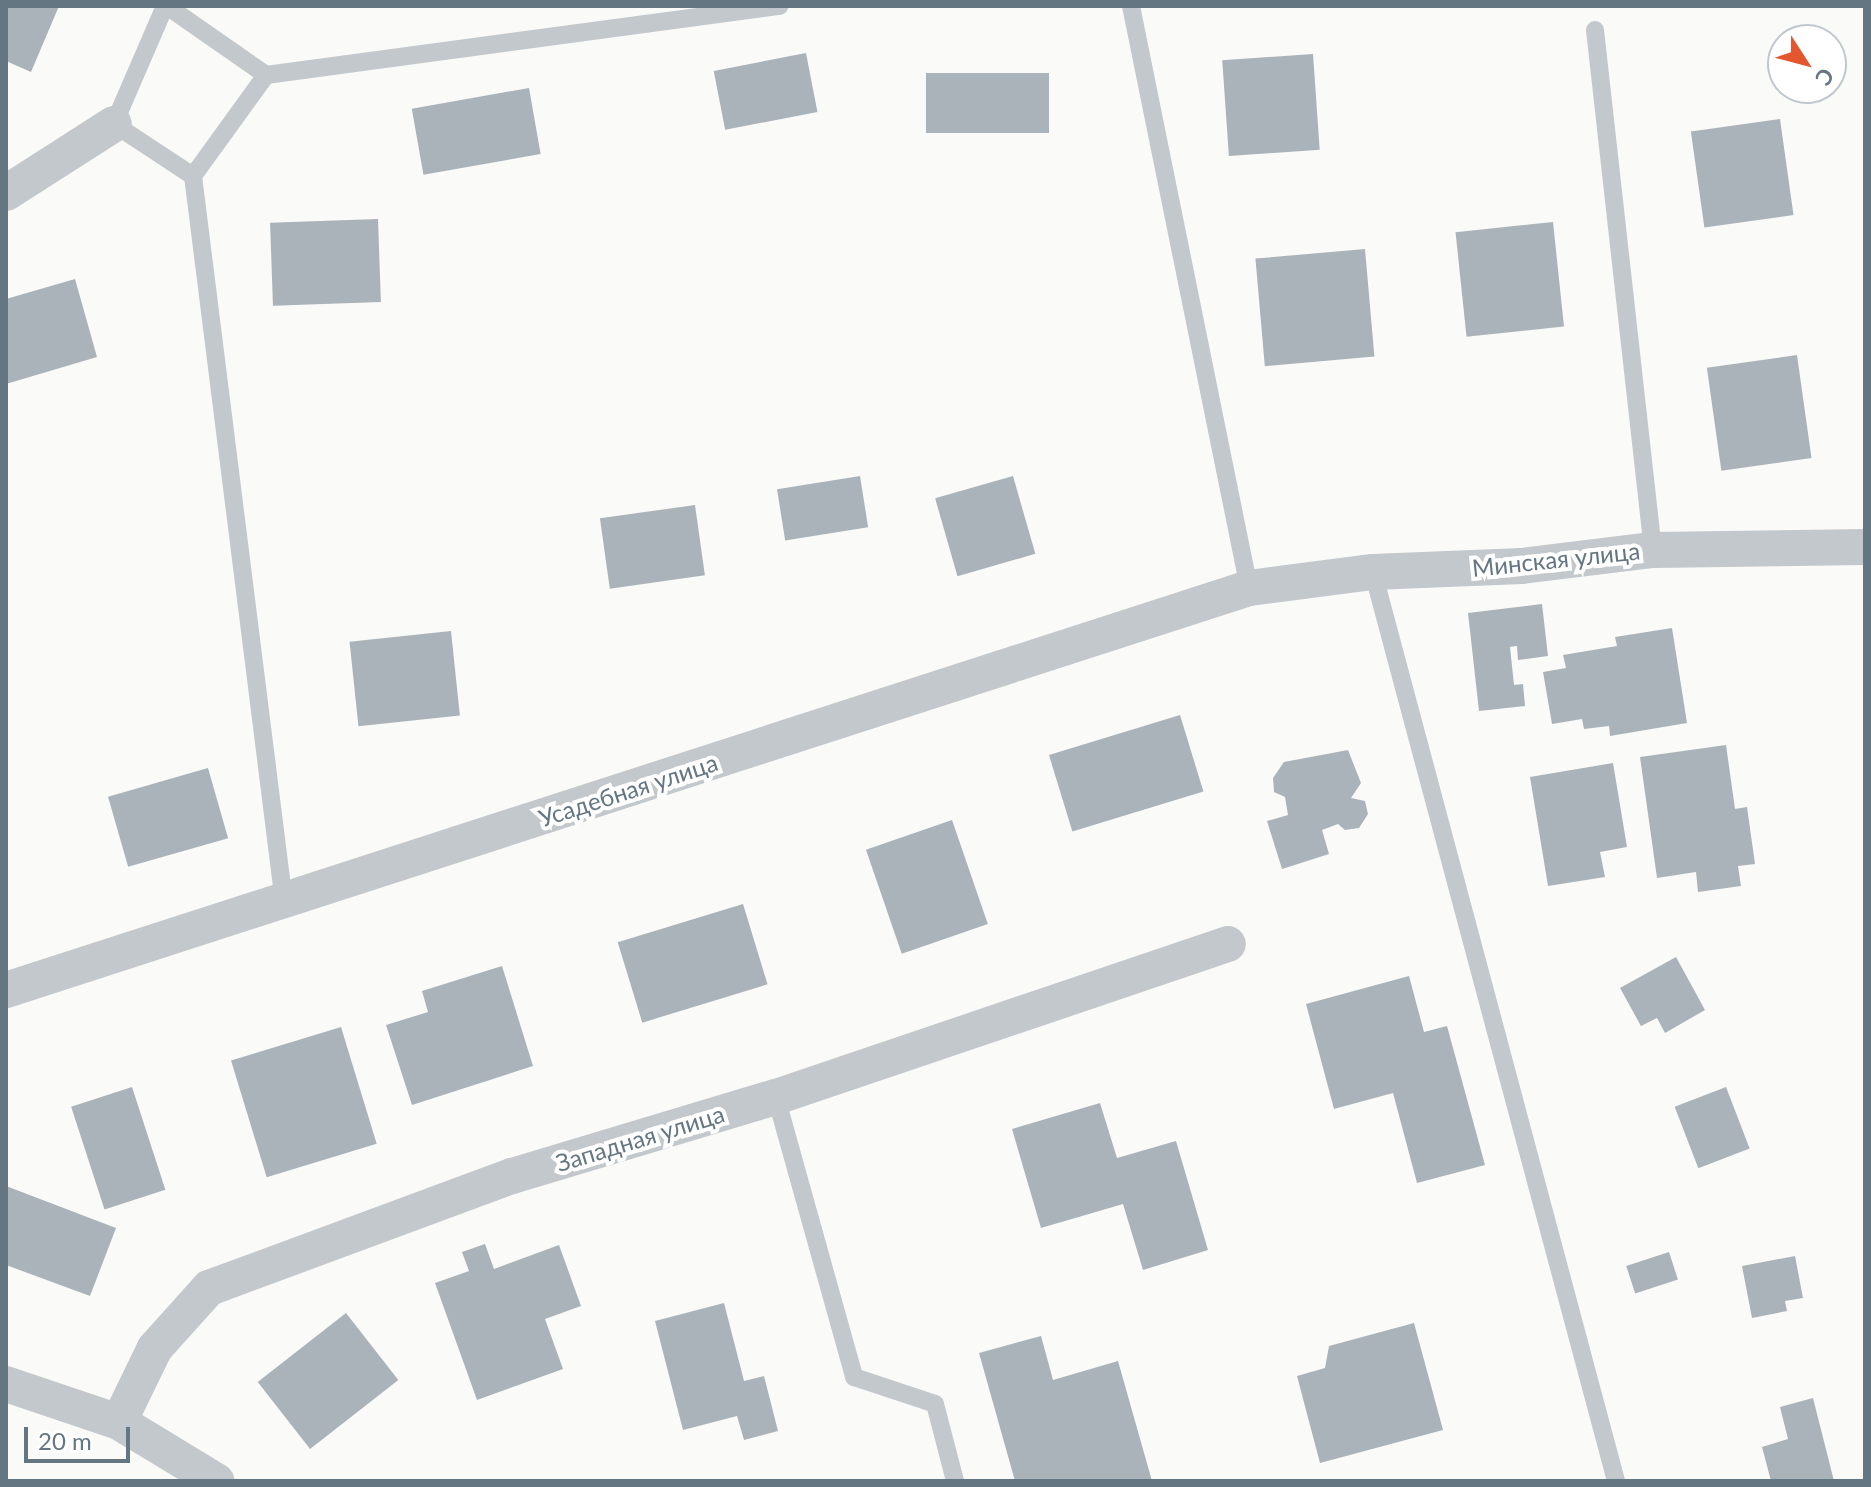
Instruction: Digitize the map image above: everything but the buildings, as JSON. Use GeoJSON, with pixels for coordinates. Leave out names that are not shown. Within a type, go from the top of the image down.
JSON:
{"type":"FeatureCollection","features":[{"type":"Feature","properties":{"kind":"street"},"geometry":{"type":"LineString","coordinates":[[6,193],[114,124]]}},
{"type":"Feature","properties":{"kind":"street","name":"Минская улица"},"geometry":{"type":"LineString","coordinates":[[1249,588],[1373,572],[1522,566],[1653,550],[1865,547]]}},
{"type":"Feature","properties":{"kind":"street","name":"Усадебная улица"},"geometry":{"type":"LineString","coordinates":[[6,990],[1249,588]]}},
{"type":"Feature","properties":{"kind":"street","name":"Западная улица"},"geometry":{"type":"LineString","coordinates":[[119,1422],[155,1348],[209,1288],[512,1176],[776,1097],[1228,944]]}},
{"type":"Feature","properties":{"kind":"street"},"geometry":{"type":"LineString","coordinates":[[6,1384],[119,1422],[216,1481]]}},
{"type":"Feature","properties":{"kind":"lane"},"geometry":{"type":"LineString","coordinates":[[193,176],[114,124],[166,6],[266,75],[779,6]]}},
{"type":"Feature","properties":{"kind":"lane"},"geometry":{"type":"LineString","coordinates":[[1131,6],[1249,588]]}},
{"type":"Feature","properties":{"kind":"lane"},"geometry":{"type":"LineString","coordinates":[[1595,30],[1653,550]]}},
{"type":"Feature","properties":{"kind":"lane"},"geometry":{"type":"LineString","coordinates":[[266,75],[193,176],[284,902]]}},
{"type":"Feature","properties":{"kind":"lane"},"geometry":{"type":"LineString","coordinates":[[1373,572],[1616,1481]]}},
{"type":"Feature","properties":{"kind":"lane"},"geometry":{"type":"LineString","coordinates":[[776,1097],[854,1377],[935,1404],[955,1481]]}}]}
